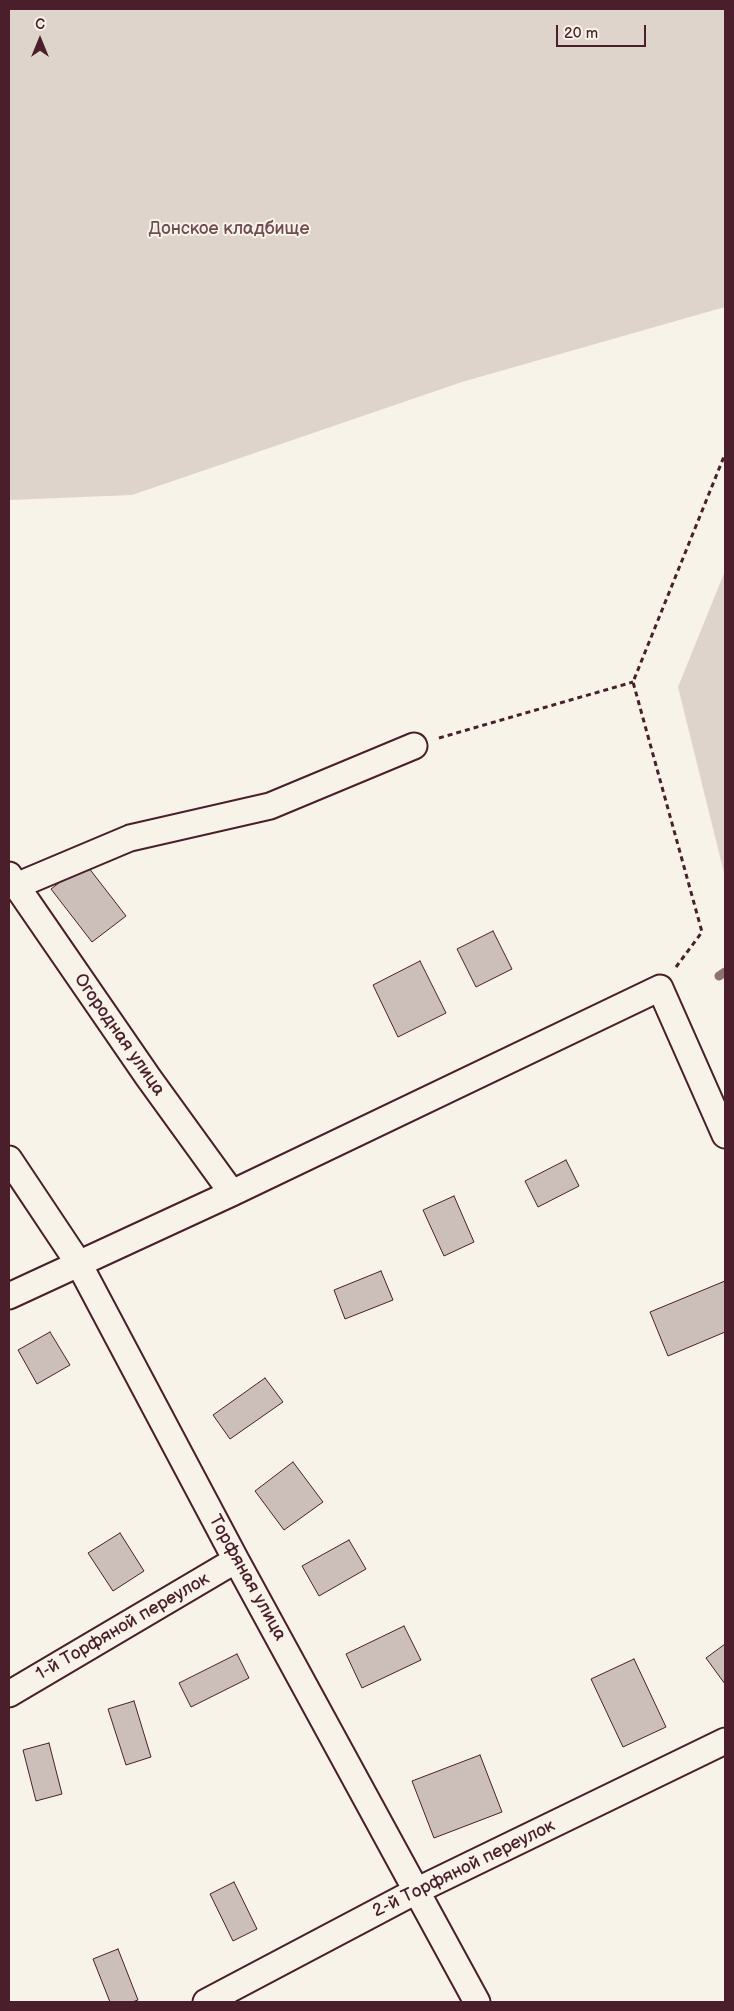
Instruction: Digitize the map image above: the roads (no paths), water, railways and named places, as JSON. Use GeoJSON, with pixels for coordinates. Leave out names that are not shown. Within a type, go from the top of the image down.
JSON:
{"type":"FeatureCollection","features":[{"type":"Feature","properties":{"kind":"street"},"geometry":{"type":"LineString","coordinates":[[13,880],[130,838],[270,806],[414,746]]}},
{"type":"Feature","properties":{"kind":"street","name":"Огородная улица"},"geometry":{"type":"LineString","coordinates":[[13,880],[148,1078],[232,1193]]}},
{"type":"Feature","properties":{"kind":"street"},"geometry":{"type":"LineString","coordinates":[[9,1296],[232,1193],[660,988],[725,1134]]}},
{"type":"Feature","properties":{"kind":"street","name":"Торфяная улица"},"geometry":{"type":"LineString","coordinates":[[9,1159],[79,1264],[236,1560],[418,1890],[477,2002]]}},
{"type":"Feature","properties":{"kind":"street","name":"1-й Торфяной переулок"},"geometry":{"type":"LineString","coordinates":[[9,1694],[236,1560]]}},
{"type":"Feature","properties":{"kind":"street","name":"2-й Торфяной переулок"},"geometry":{"type":"LineString","coordinates":[[206,2002],[418,1890],[725,1741]]}},
{"type":"Feature","properties":{"kind":"waterway"},"geometry":{"type":"LineString","coordinates":[[719,976],[725,972]]}},
{"type":"Feature","properties":{"kind":"park label","name":"Донское кладбище"},"geometry":{"type":"Point","coordinates":[229,229]}}]}
